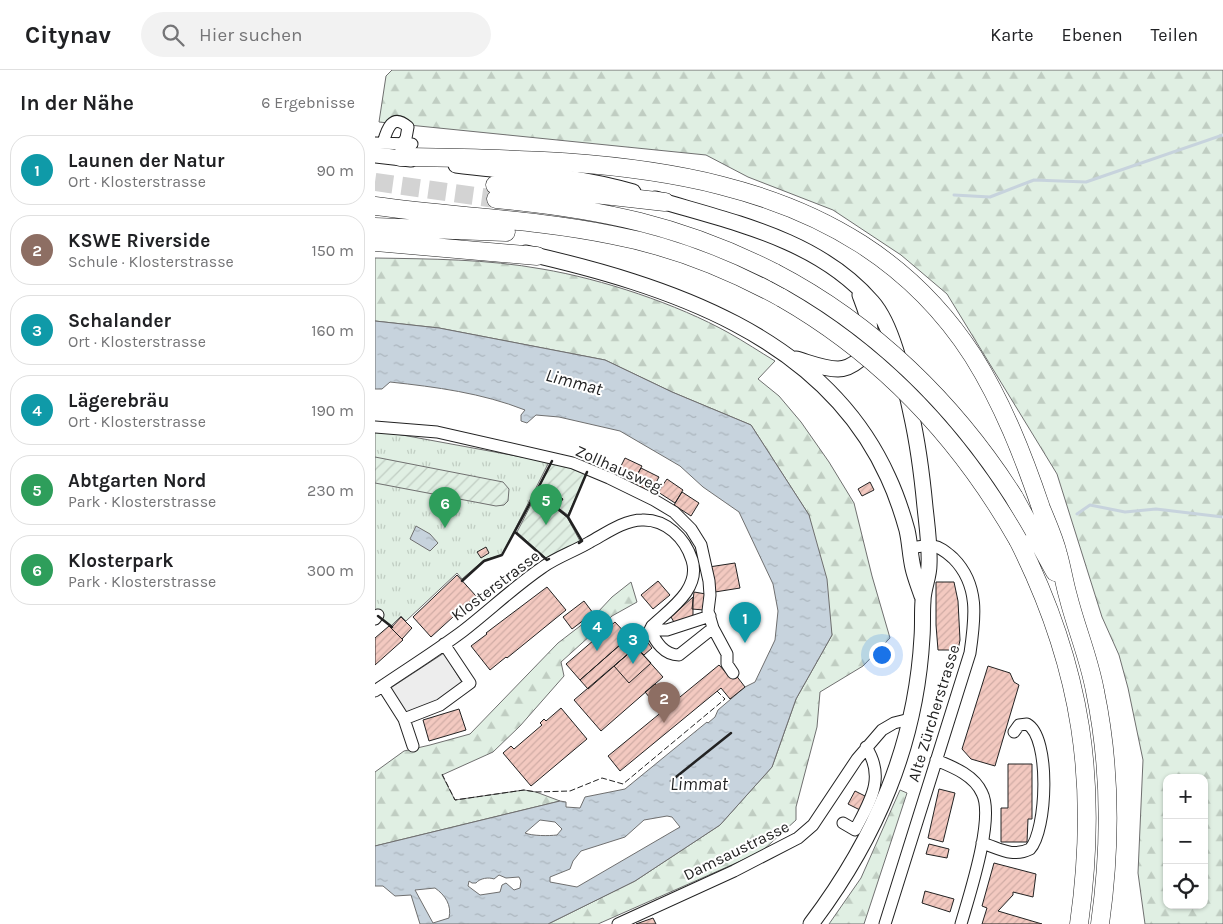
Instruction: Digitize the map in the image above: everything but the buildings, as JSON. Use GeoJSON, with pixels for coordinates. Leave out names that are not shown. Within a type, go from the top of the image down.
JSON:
{"type":"FeatureCollection","features":[{"type":"Feature","properties":{"kind":"highway"},"geometry":{"type":"LineString","coordinates":[[405,148],[504,160],[590,165],[665,174],[741,190],[796,209],[852,238],[905,277],[944,318],[973,357],[992,389],[1028,468],[1057,551],[1095,689],[1107,770],[1107,856],[1100,924]]}},
{"type":"Feature","properties":{"kind":"highway"},"geometry":{"type":"LineString","coordinates":[[665,202],[568,191],[496,192],[646,222],[717,246],[802,288],[850,320],[914,374],[953,414],[971,436],[1014,497],[1034,531],[1069,600]]}},
{"type":"Feature","properties":{"kind":"highway"},"geometry":{"type":"LineString","coordinates":[[375,206],[586,230],[641,241],[719,267],[782,298],[816,319],[861,351],[921,407],[973,469],[1017,540],[1052,616],[1068,668],[1079,720],[1086,772],[1087,827],[1084,882],[1079,924]]}},
{"type":"Feature","properties":{"kind":"highway"},"geometry":{"type":"LineString","coordinates":[[375,227],[505,232],[585,241],[641,241]]}},
{"type":"Feature","properties":{"kind":"highway"},"geometry":{"type":"LineString","coordinates":[[375,242],[537,256]]}},
{"type":"Feature","properties":{"kind":"main road"},"geometry":{"type":"LineString","coordinates":[[378,147],[405,148],[622,189],[725,219],[796,246],[830,265],[873,303],[884,321],[893,342],[906,388],[921,472],[929,546],[929,567],[923,598],[922,637],[910,718],[895,775],[873,827],[852,865],[811,924]]}},
{"type":"Feature","properties":{"kind":"main road"},"geometry":{"type":"LineString","coordinates":[[375,233],[491,246],[615,275],[679,297],[739,325],[790,358],[813,376],[837,400],[867,438],[880,460],[895,493],[907,532],[913,568],[923,598]]}},
{"type":"Feature","properties":{"kind":"main road"},"geometry":{"type":"LineString","coordinates":[[790,358],[827,368],[839,369],[852,365],[863,356],[870,342],[871,331],[869,319],[857,288]]}},
{"type":"Feature","properties":{"kind":"street"},"geometry":{"type":"LineString","coordinates":[[378,147],[388,127],[392,123],[397,122],[403,123],[408,127],[405,148]]}},
{"type":"Feature","properties":{"kind":"street","name":"Zollhausweg"},"geometry":{"type":"LineString","coordinates":[[375,427],[437,432],[573,463],[664,505],[683,520],[697,536],[708,574],[710,616],[713,628],[727,654],[727,664],[733,673]]}},
{"type":"Feature","properties":{"kind":"street","name":"Klosterstrasse"},"geometry":{"type":"LineString","coordinates":[[379,688],[444,644],[544,566],[606,533],[631,522],[641,520],[661,523],[669,527],[684,542],[694,565],[693,578],[688,591],[650,630]]}},
{"type":"Feature","properties":{"kind":"street"},"geometry":{"type":"LineString","coordinates":[[910,548],[929,546]]}},
{"type":"Feature","properties":{"kind":"street","name":"Alte Zürcherstrasse"},"geometry":{"type":"LineString","coordinates":[[885,924],[970,653],[975,617],[973,600],[965,574],[949,554],[934,546],[929,546]]}},
{"type":"Feature","properties":{"kind":"street"},"geometry":{"type":"LineString","coordinates":[[650,630],[667,630],[710,616]]}},
{"type":"Feature","properties":{"kind":"street"},"geometry":{"type":"LineString","coordinates":[[650,630],[665,651],[679,655],[713,628]]}},
{"type":"Feature","properties":{"kind":"street"},"geometry":{"type":"LineString","coordinates":[[403,719],[440,705],[470,683],[444,644]]}},
{"type":"Feature","properties":{"kind":"street"},"geometry":{"type":"LineString","coordinates":[[379,688],[403,719],[413,746]]}},
{"type":"Feature","properties":{"kind":"street","name":"Damsaustrasse"},"geometry":{"type":"LineString","coordinates":[[618,924],[734,871],[798,838],[806,832],[823,811],[866,747],[887,726],[910,718]]}},
{"type":"Feature","properties":{"kind":"street"},"geometry":{"type":"LineString","coordinates":[[982,843],[1007,852],[1020,853],[1030,849],[1038,835],[1043,797],[1042,759],[1039,741],[1035,731],[1027,724],[1019,725],[1014,732]]}},
{"type":"Feature","properties":{"kind":"street"},"geometry":{"type":"LineString","coordinates":[[843,823],[855,830],[873,794],[876,776],[866,747]]}},
{"type":"Feature","properties":{"kind":"street"},"geometry":{"type":"LineString","coordinates":[[936,760],[966,775],[977,784],[986,802],[982,843],[961,924]]}},
{"type":"Feature","properties":{"kind":"green space"},"geometry":{"type":"Polygon","coordinates":[[[392,70],[1223,70],[1223,924],[1145,924],[1138,873],[1143,760],[1119,655],[1102,617],[1057,474],[947,294],[901,255],[833,210],[748,177],[706,155],[379,122],[386,76],[392,70]]]}},
{"type":"Feature","properties":{"kind":"green space"},"geometry":{"type":"Polygon","coordinates":[[[375,258],[501,263],[565,273],[589,279],[639,294],[686,312],[729,333],[775,361],[758,379],[779,396],[801,422],[829,462],[854,503],[890,638],[863,666],[820,692],[817,727],[796,807],[796,820],[761,852],[598,924],[548,924],[635,881],[720,825],[772,767],[796,699],[832,635],[809,515],[751,425],[672,392],[605,360],[439,328],[375,321],[375,258]]]}},
{"type":"Feature","properties":{"kind":"green space"},"geometry":{"type":"Polygon","coordinates":[[[375,430],[549,462],[502,555],[484,560],[462,579],[457,573],[406,621],[401,616],[391,626],[375,613],[375,430]]]}},
{"type":"Feature","properties":{"kind":"green space"},"geometry":{"type":"Polygon","coordinates":[[[375,457],[503,482],[509,489],[508,501],[504,505],[496,506],[375,483],[375,457]]]}},
{"type":"Feature","properties":{"kind":"green space"},"geometry":{"type":"Polygon","coordinates":[[[552,462],[587,473],[568,515],[557,507],[563,499],[551,491],[544,502],[567,517],[580,541],[547,559],[517,532],[536,495],[544,499],[536,493],[552,462]]]}},
{"type":"Feature","properties":{"kind":"green space"},"geometry":{"type":"Polygon","coordinates":[[[631,582],[637,602],[612,616],[561,662],[564,676],[520,726],[493,752],[442,775],[455,800],[524,790],[536,792],[560,801],[375,846],[375,772],[404,751],[470,734],[558,643],[597,613],[612,597],[631,582]]]}},
{"type":"Feature","properties":{"kind":"green space"},"geometry":{"type":"Polygon","coordinates":[[[900,790],[907,793],[864,924],[829,924],[861,878],[900,790]]]}},
{"type":"Feature","properties":{"kind":"shaded area"},"geometry":{"type":"Polygon","coordinates":[[[444,653],[463,684],[405,724],[383,693],[444,653]]]}},
{"type":"Feature","properties":{"kind":"water","name":"Limmat"},"geometry":{"type":"Polygon","coordinates":[[[375,321],[439,328],[605,360],[672,392],[751,425],[809,515],[827,579],[832,635],[796,699],[772,767],[720,825],[635,881],[548,924],[420,924],[411,895],[395,896],[383,886],[375,886],[375,846],[560,801],[566,802],[566,807],[580,808],[585,797],[625,789],[708,723],[715,717],[718,710],[745,687],[755,682],[775,640],[778,611],[773,584],[739,512],[703,487],[680,466],[620,431],[559,417],[536,415],[527,423],[521,421],[521,415],[525,410],[492,399],[442,389],[390,382],[382,389],[375,389],[375,321]],[[667,816],[644,820],[625,837],[581,851],[573,861],[570,869],[550,877],[550,882],[577,887],[680,827],[672,817],[667,816]],[[540,820],[525,833],[532,835],[557,835],[562,829],[555,822],[540,820]],[[499,875],[494,879],[485,878],[476,883],[469,881],[468,886],[480,895],[500,892],[502,885],[506,883],[514,890],[520,888],[521,881],[519,877],[506,878],[499,875]],[[435,888],[415,890],[433,923],[449,918],[449,905],[439,891],[435,888]]]}},
{"type":"Feature","properties":{"kind":"water"},"geometry":{"type":"Polygon","coordinates":[[[416,526],[430,534],[438,543],[430,551],[410,539],[416,526]]]}},
{"type":"Feature","properties":{"kind":"waterway"},"geometry":{"type":"LineString","coordinates":[[954,195],[990,197],[1034,180],[1086,182],[1223,135]]}},
{"type":"Feature","properties":{"kind":"waterway"},"geometry":{"type":"LineString","coordinates":[[1077,514],[1090,505],[1125,512],[1156,509],[1223,517]]}},
{"type":"Feature","properties":{"kind":"tunnel"},"geometry":{"type":"LineString","coordinates":[[375,182],[496,199]]}},
{"type":"Feature","properties":{"kind":"fence"},"geometry":{"type":"LineString","coordinates":[[442,774],[455,800],[524,790],[536,792],[570,791],[602,778],[623,784],[725,699],[717,691]]}},
{"type":"Feature","properties":{"kind":"wall"},"geometry":{"type":"LineString","coordinates":[[545,499],[535,494],[552,461]]}},
{"type":"Feature","properties":{"kind":"wall"},"geometry":{"type":"LineString","coordinates":[[568,517],[587,472]]}},
{"type":"Feature","properties":{"kind":"wall"},"geometry":{"type":"LineString","coordinates":[[462,581],[484,561],[502,555],[535,494]]}},
{"type":"Feature","properties":{"kind":"wall"},"geometry":{"type":"LineString","coordinates":[[557,508],[568,517],[582,541],[579,543]]}},
{"type":"Feature","properties":{"kind":"wall"},"geometry":{"type":"LineString","coordinates":[[515,532],[547,560],[549,559]]}},
{"type":"Feature","properties":{"kind":"wall"},"geometry":{"type":"LineString","coordinates":[[378,616],[392,627]]}},
{"type":"Feature","properties":{"kind":"wall"},"geometry":{"type":"LineString","coordinates":[[671,781],[731,733]]}},
{"type":"Feature","properties":{"kind":"place","name":"Abtgarten Nord"},"geometry":{"type":"Point","coordinates":[546,525]}},
{"type":"Feature","properties":{"kind":"place","name":"Klosterpark"},"geometry":{"type":"Point","coordinates":[445,528]}},
{"type":"Feature","properties":{"kind":"place","name":"Launen der Natur"},"geometry":{"type":"Point","coordinates":[745,643]}},
{"type":"Feature","properties":{"kind":"place","name":"Lägerebräu"},"geometry":{"type":"Point","coordinates":[597,651]}},
{"type":"Feature","properties":{"kind":"place","name":"Schalander"},"geometry":{"type":"Point","coordinates":[633,664]}},
{"type":"Feature","properties":{"kind":"place","name":"KSWE Riverside"},"geometry":{"type":"Point","coordinates":[664,723]}}]}
